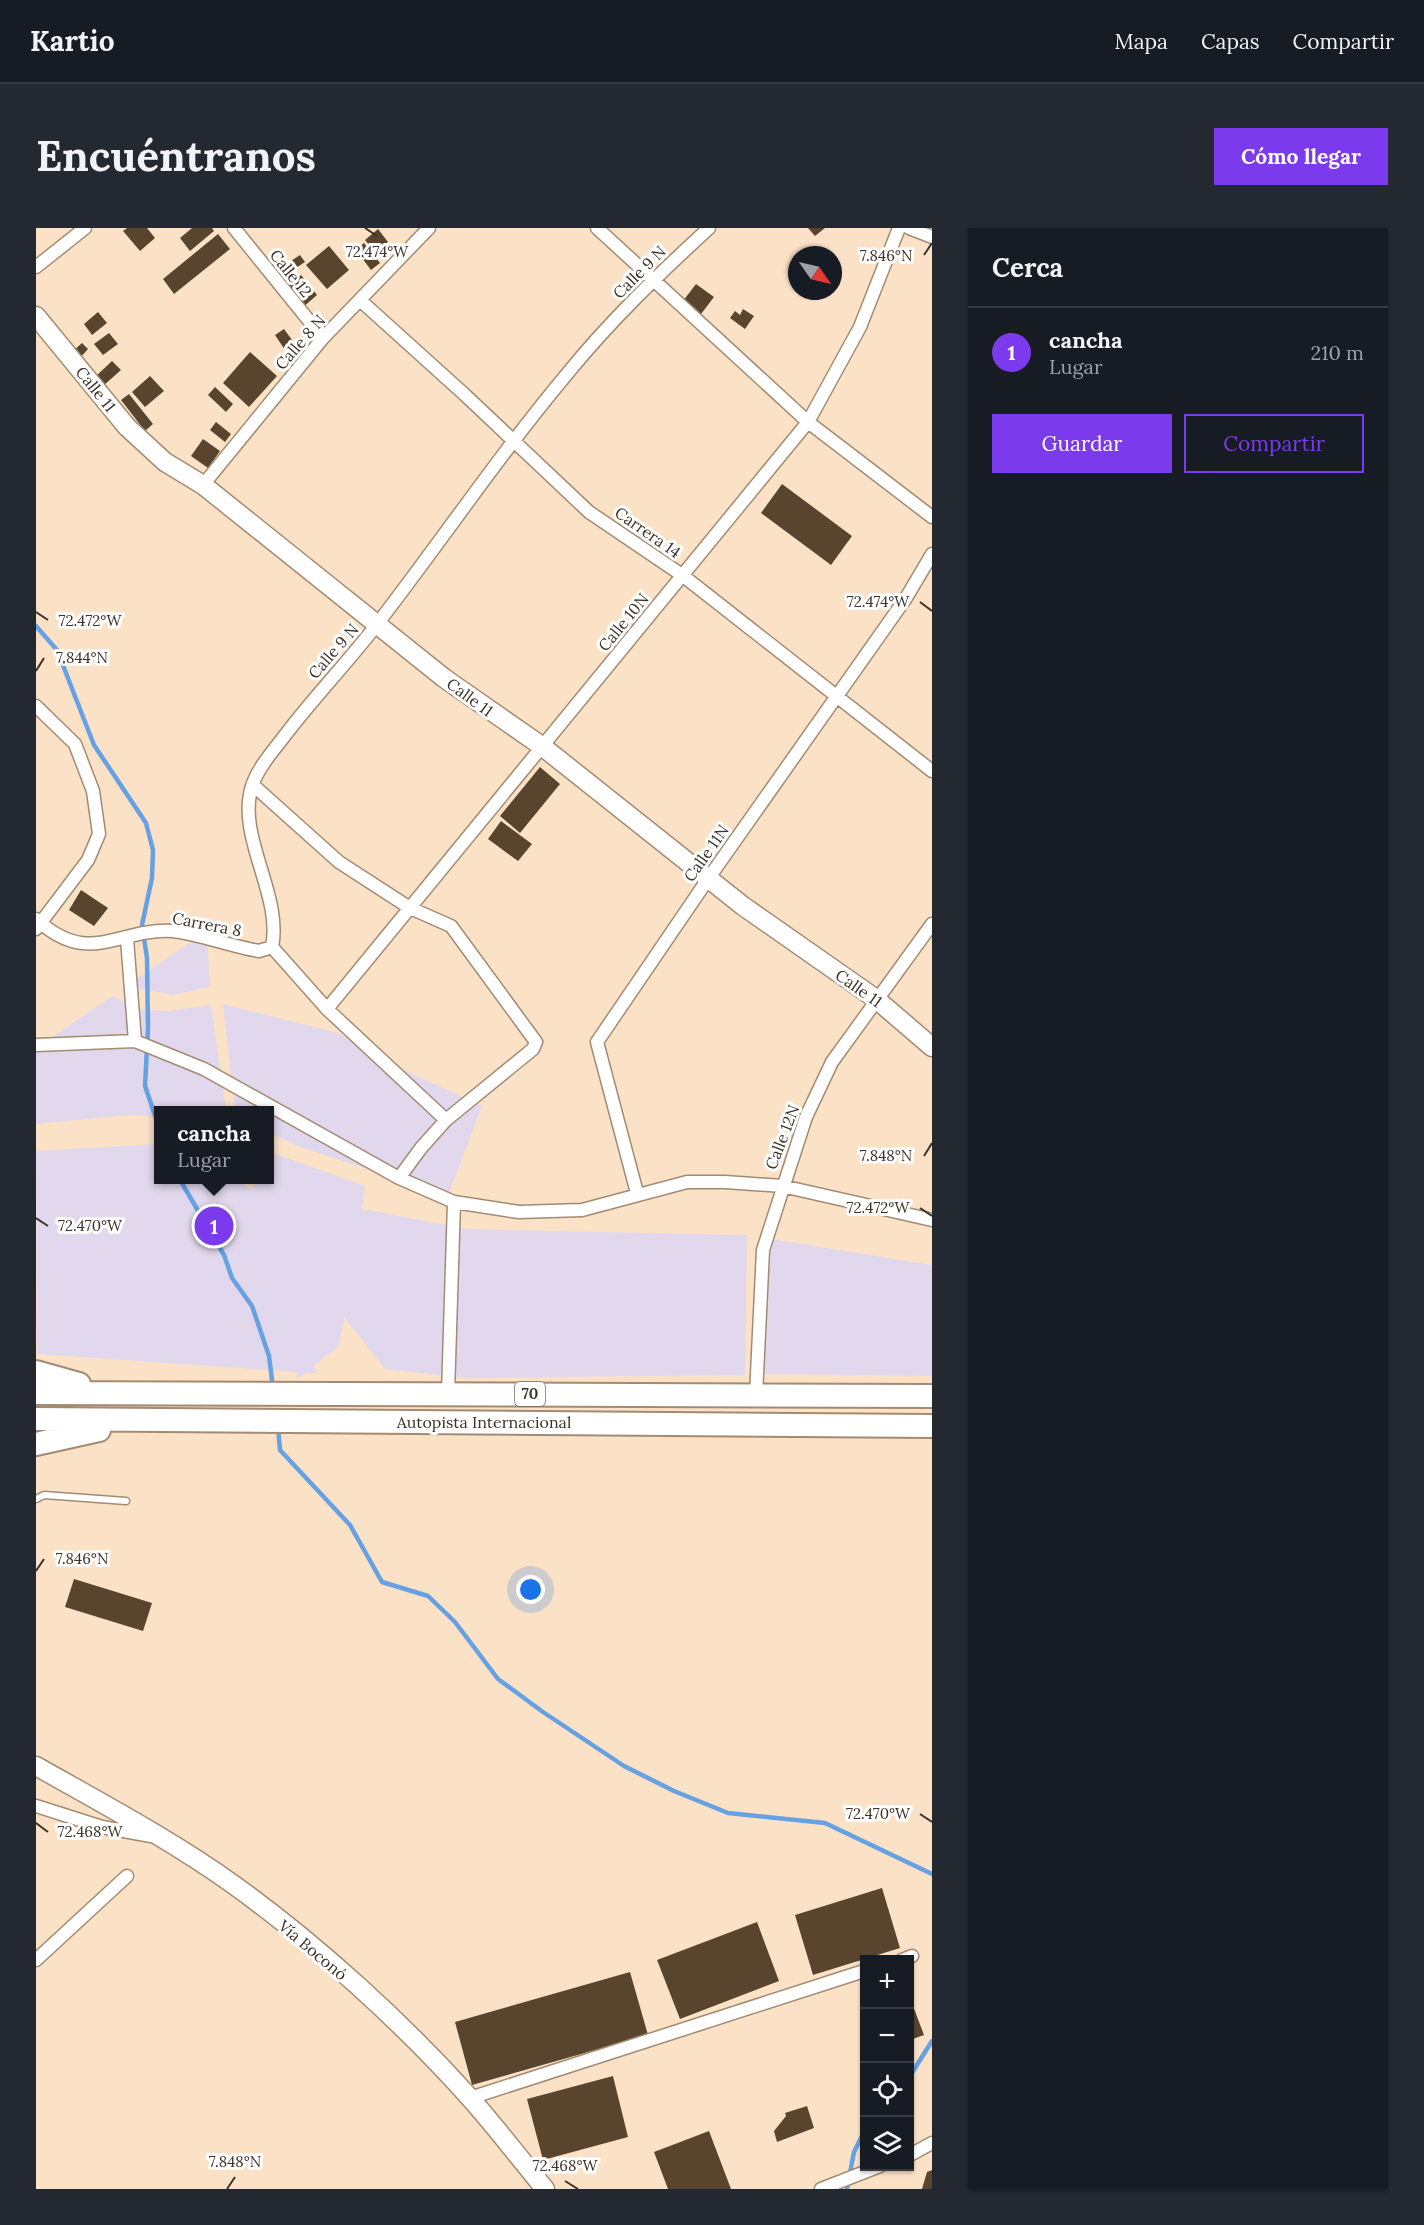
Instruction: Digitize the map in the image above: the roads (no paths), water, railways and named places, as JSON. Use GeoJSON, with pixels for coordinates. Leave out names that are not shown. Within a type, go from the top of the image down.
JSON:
{"type":"FeatureCollection","features":[{"type":"Feature","properties":{"kind":"highway"},"geometry":{"type":"LineString","coordinates":[[36,1372],[127,1394]]}},
{"type":"Feature","properties":{"kind":"highway","name":"Autopista Internacional"},"geometry":{"type":"LineString","coordinates":[[36,1393],[932,1396]]}},
{"type":"Feature","properties":{"kind":"highway","name":"Autopista Internacional"},"geometry":{"type":"LineString","coordinates":[[36,1419],[932,1426]]}},
{"type":"Feature","properties":{"kind":"highway"},"geometry":{"type":"LineString","coordinates":[[36,1444],[70,1435],[171,1419]]}},
{"type":"Feature","properties":{"kind":"street"},"geometry":{"type":"LineString","coordinates":[[36,267],[85,228]]}},
{"type":"Feature","properties":{"kind":"street","name":"Calle 12"},"geometry":{"type":"LineString","coordinates":[[234,228],[323,338]]}},
{"type":"Feature","properties":{"kind":"street","name":"Calle 8 N"},"geometry":{"type":"LineString","coordinates":[[203,484],[323,338],[361,302],[429,228]]}},
{"type":"Feature","properties":{"kind":"street"},"geometry":{"type":"LineString","coordinates":[[597,228],[808,422],[932,517]]}},
{"type":"Feature","properties":{"kind":"street","name":"Calle 9 N"},"geometry":{"type":"LineString","coordinates":[[272,947],[273,918],[248,814],[253,785],[263,764],[307,707],[377,625],[514,440],[568,372],[653,279],[709,228]]}},
{"type":"Feature","properties":{"kind":"street","name":"Calle 10N"},"geometry":{"type":"LineString","coordinates":[[327,1009],[808,422],[860,327],[900,228]]}},
{"type":"Feature","properties":{"kind":"street"},"geometry":{"type":"LineString","coordinates":[[909,228],[932,237]]}},
{"type":"Feature","properties":{"kind":"street","name":"Carrera 14"},"geometry":{"type":"LineString","coordinates":[[361,302],[590,512],[682,575],[932,771]]}},
{"type":"Feature","properties":{"kind":"street","name":"Calle 11"},"geometry":{"type":"LineString","coordinates":[[36,316],[127,427],[165,462],[203,484],[444,678],[543,747],[768,925],[876,999],[932,1047]]}},
{"type":"Feature","properties":{"kind":"street","name":"Calle 11N"},"geometry":{"type":"LineString","coordinates":[[637,1193],[597,1042],[708,879],[906,598],[932,554]]}},
{"type":"Feature","properties":{"kind":"street"},"geometry":{"type":"LineString","coordinates":[[36,706],[75,744],[93,791],[99,834],[88,860],[38,924]]}},
{"type":"Feature","properties":{"kind":"street"},"geometry":{"type":"LineString","coordinates":[[253,785],[339,862],[410,908],[451,926],[536,1042],[533,1049],[446,1120],[399,1178]]}},
{"type":"Feature","properties":{"kind":"street","name":"Carrera 8"},"geometry":{"type":"LineString","coordinates":[[38,924],[67,939],[89,946],[127,939],[142,933],[174,931],[259,951],[272,947]]}},
{"type":"Feature","properties":{"kind":"street","name":"Calle 12N"},"geometry":{"type":"LineString","coordinates":[[756,1395],[762,1250],[806,1117],[832,1062],[932,924]]}},
{"type":"Feature","properties":{"kind":"street"},"geometry":{"type":"LineString","coordinates":[[127,939],[135,1041]]}},
{"type":"Feature","properties":{"kind":"street"},"geometry":{"type":"LineString","coordinates":[[272,947],[327,1009],[446,1120]]}},
{"type":"Feature","properties":{"kind":"street"},"geometry":{"type":"LineString","coordinates":[[36,1045],[135,1041],[204,1069],[270,1106]]}},
{"type":"Feature","properties":{"kind":"street"},"geometry":{"type":"LineString","coordinates":[[274,1108],[399,1178],[454,1202],[519,1212],[582,1210],[637,1193],[687,1182],[782,1186],[932,1220]]}},
{"type":"Feature","properties":{"kind":"street"},"geometry":{"type":"LineString","coordinates":[[448,1394],[454,1202]]}},
{"type":"Feature","properties":{"kind":"street","name":"Vía Boconó"},"geometry":{"type":"LineString","coordinates":[[36,1766],[164,1838],[236,1886],[326,1959],[421,2046],[470,2098],[545,2189]]}},
{"type":"Feature","properties":{"kind":"street"},"geometry":{"type":"LineString","coordinates":[[36,1782],[55,1777]]}},
{"type":"Feature","properties":{"kind":"street"},"geometry":{"type":"LineString","coordinates":[[36,1806],[102,1827],[164,1838]]}},
{"type":"Feature","properties":{"kind":"street"},"geometry":{"type":"LineString","coordinates":[[36,1960],[127,1876]]}},
{"type":"Feature","properties":{"kind":"street"},"geometry":{"type":"LineString","coordinates":[[470,2098],[860,1972]]}},
{"type":"Feature","properties":{"kind":"street"},"geometry":{"type":"LineString","coordinates":[[914,2153],[932,2143]]}},
{"type":"Feature","properties":{"kind":"street"},"geometry":{"type":"LineString","coordinates":[[914,2154],[932,2151]]}},
{"type":"Feature","properties":{"kind":"street"},"geometry":{"type":"LineString","coordinates":[[821,2189],[867,2171]]}},
{"type":"Feature","properties":{"kind":"lane"},"geometry":{"type":"LineString","coordinates":[[36,1499],[44,1495],[126,1501]]}},
{"type":"Feature","properties":{"kind":"waterway"},"geometry":{"type":"LineString","coordinates":[[36,626],[57,650],[94,745],[146,823],[153,850],[152,878],[142,925],[147,958],[148,1028],[145,1086],[154,1112]]}},
{"type":"Feature","properties":{"kind":"waterway"},"geometry":{"type":"LineString","coordinates":[[182,1184],[224,1255],[232,1278],[252,1306],[269,1356],[273,1388]]}},
{"type":"Feature","properties":{"kind":"waterway"},"geometry":{"type":"LineString","coordinates":[[278,1426],[280,1450],[350,1525],[382,1582],[428,1596],[455,1622],[498,1679],[543,1712],[624,1766],[674,1791],[728,1813],[825,1823],[932,1874]]}},
{"type":"Feature","properties":{"kind":"waterway"},"geometry":{"type":"LineString","coordinates":[[914,2070],[932,2041]]}},
{"type":"Feature","properties":{"kind":"waterway"},"geometry":{"type":"LineString","coordinates":[[847,2189],[854,2152],[860,2140]]}},
{"type":"Feature","properties":{"kind":"place","name":"cancha"},"geometry":{"type":"Point","coordinates":[214,1226]}}]}
